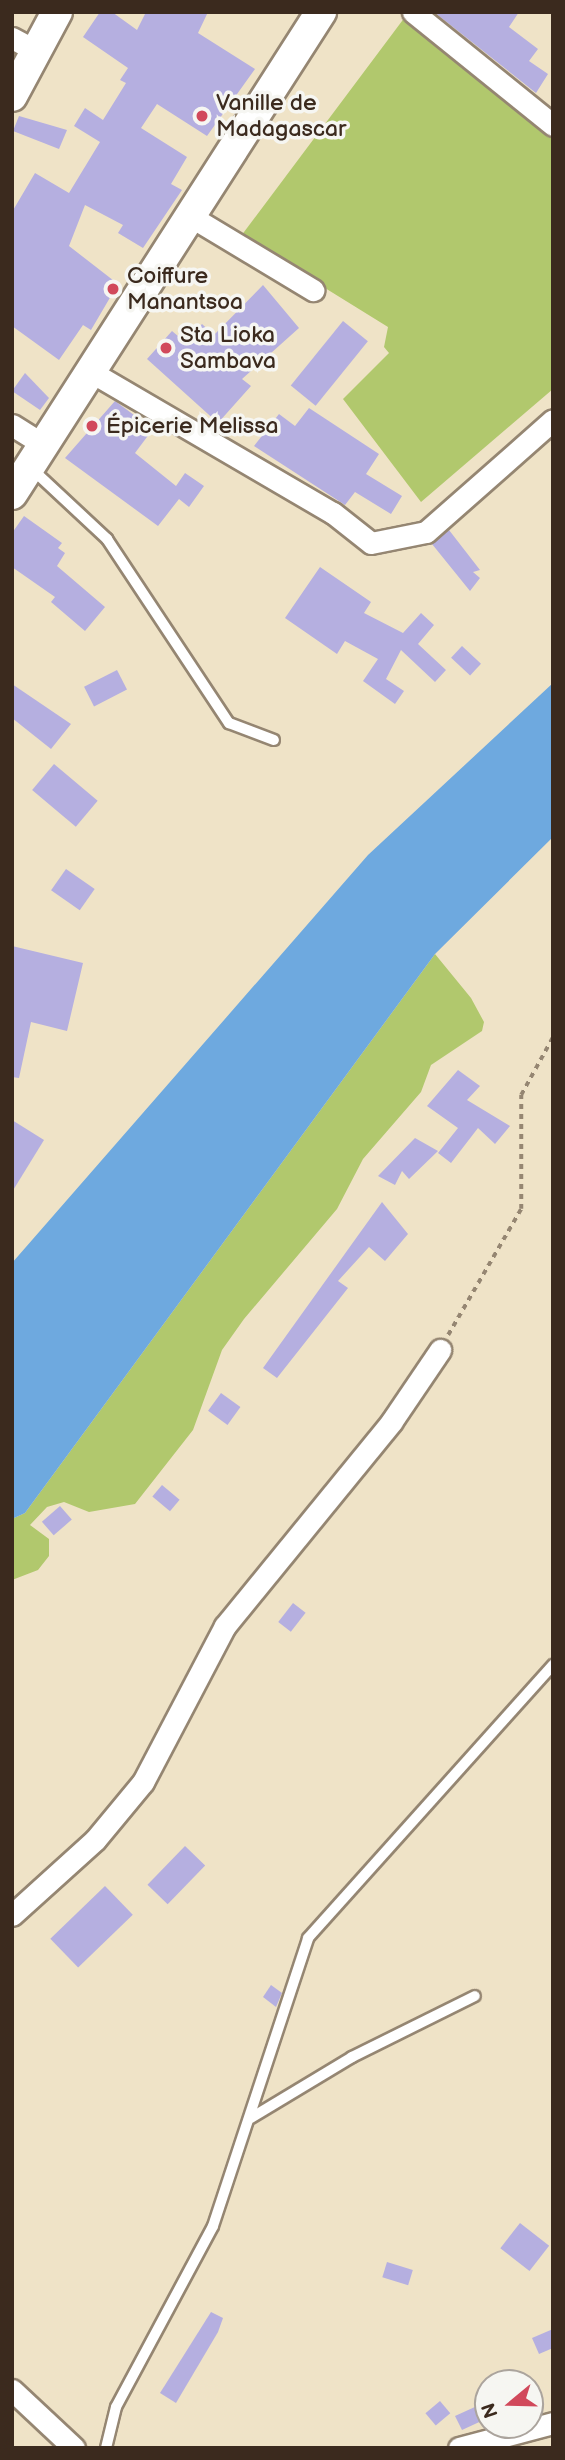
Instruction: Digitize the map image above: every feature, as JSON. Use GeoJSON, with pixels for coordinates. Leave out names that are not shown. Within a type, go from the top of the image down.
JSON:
{"type":"FeatureCollection","features":[{"type":"Feature","properties":{"kind":"main road"},"geometry":{"type":"LineString","coordinates":[[12,96],[24,44],[57,12]]}},
{"type":"Feature","properties":{"kind":"main road"},"geometry":{"type":"LineString","coordinates":[[12,494],[93,373],[321,12]]}},
{"type":"Feature","properties":{"kind":"street"},"geometry":{"type":"LineString","coordinates":[[413,12],[553,125]]}},
{"type":"Feature","properties":{"kind":"street"},"geometry":{"type":"LineString","coordinates":[[190,216],[313,290]]}},
{"type":"Feature","properties":{"kind":"street"},"geometry":{"type":"LineString","coordinates":[[93,373],[333,513],[371,543],[426,532],[553,420]]}},
{"type":"Feature","properties":{"kind":"street"},"geometry":{"type":"LineString","coordinates":[[12,425],[37,456]]}},
{"type":"Feature","properties":{"kind":"street"},"geometry":{"type":"LineString","coordinates":[[12,1915],[95,1840],[143,1782],[225,1626],[392,1421],[440,1350]]}},
{"type":"Feature","properties":{"kind":"street"},"geometry":{"type":"LineString","coordinates":[[12,2390],[74,2448]]}},
{"type":"Feature","properties":{"kind":"street"},"geometry":{"type":"LineString","coordinates":[[460,2448],[514,2443],[553,2423]]}},
{"type":"Feature","properties":{"kind":"lane"},"geometry":{"type":"LineString","coordinates":[[37,456],[107,539],[229,723],[274,740]]}},
{"type":"Feature","properties":{"kind":"lane"},"geometry":{"type":"LineString","coordinates":[[106,2448],[117,2407],[213,2226],[251,2118],[307,1938],[553,1665]]}},
{"type":"Feature","properties":{"kind":"lane"},"geometry":{"type":"LineString","coordinates":[[251,2118],[352,2057],[475,1996]]}},
{"type":"Feature","properties":{"kind":"path"},"geometry":{"type":"LineString","coordinates":[[440,1350],[521,1209],[521,1095],[553,1037]]}},
{"type":"Feature","properties":{"kind":"green space"},"geometry":{"type":"Polygon","coordinates":[[[408,13],[495,82],[553,139],[553,389],[421,502],[343,399],[389,353],[384,347],[388,327],[241,236],[408,13]]]}},
{"type":"Feature","properties":{"kind":"green space"},"geometry":{"type":"Polygon","coordinates":[[[435,954],[471,998],[484,1022],[482,1031],[431,1065],[421,1092],[363,1159],[337,1209],[244,1319],[222,1350],[193,1430],[135,1504],[89,1512],[64,1502],[47,1507],[30,1525],[49,1539],[49,1556],[38,1570],[12,1580],[12,1519],[25,1513],[435,954]]]}},
{"type":"Feature","properties":{"kind":"water"},"geometry":{"type":"Polygon","coordinates":[[[553,683],[553,837],[435,954],[25,1513],[12,1519],[12,1263],[368,855],[553,683]]]}},
{"type":"Feature","properties":{"kind":"building"},"geometry":{"type":"Polygon","coordinates":[[[100,12],[112,12],[137,30],[146,12],[208,12],[198,33],[255,69],[207,136],[157,104],[141,128],[187,157],[171,184],[182,190],[143,248],[118,233],[123,225],[85,205],[69,246],[118,284],[91,330],[83,325],[59,360],[12,326],[12,212],[35,173],[69,193],[100,142],[74,126],[85,108],[103,120],[126,83],[120,80],[128,68],[83,37],[100,12]]]}},
{"type":"Feature","properties":{"kind":"building"},"geometry":{"type":"Polygon","coordinates":[[[434,12],[519,12],[509,27],[538,49],[529,61],[548,74],[536,93],[434,12]]]}},
{"type":"Feature","properties":{"kind":"building"},"geometry":{"type":"Polygon","coordinates":[[[19,116],[67,130],[59,149],[13,131],[19,116]]]}},
{"type":"Feature","properties":{"kind":"building"},"geometry":{"type":"Polygon","coordinates":[[[263,285],[299,328],[242,379],[251,386],[218,423],[147,359],[172,331],[185,342],[202,324],[214,335],[263,285]]]}},
{"type":"Feature","properties":{"kind":"building"},"geometry":{"type":"Polygon","coordinates":[[[343,321],[368,341],[316,406],[291,386],[343,321]]]}},
{"type":"Feature","properties":{"kind":"building"},"geometry":{"type":"Polygon","coordinates":[[[25,373],[49,398],[40,410],[12,391],[25,373]]]}},
{"type":"Feature","properties":{"kind":"building"},"geometry":{"type":"Polygon","coordinates":[[[115,401],[153,429],[135,453],[176,486],[185,473],[204,486],[189,507],[179,499],[158,526],[65,458],[115,401]]]}},
{"type":"Feature","properties":{"kind":"building"},"geometry":{"type":"Polygon","coordinates":[[[309,408],[379,454],[366,474],[402,496],[391,514],[355,492],[345,505],[254,446],[279,414],[295,426],[309,408]]]}},
{"type":"Feature","properties":{"kind":"building"},"geometry":{"type":"Polygon","coordinates":[[[24,516],[62,543],[58,548],[65,553],[57,566],[105,607],[85,631],[51,602],[55,597],[12,567],[12,533],[24,516]]]}},
{"type":"Feature","properties":{"kind":"building"},"geometry":{"type":"Polygon","coordinates":[[[449,530],[480,570],[473,572],[480,578],[470,591],[432,544],[449,530]]]}},
{"type":"Feature","properties":{"kind":"building"},"geometry":{"type":"Polygon","coordinates":[[[320,567],[371,602],[364,613],[403,633],[421,613],[434,625],[418,644],[446,670],[435,682],[401,650],[386,679],[404,691],[395,704],[363,681],[378,659],[345,641],[337,654],[285,618],[320,567]]]}},
{"type":"Feature","properties":{"kind":"building"},"geometry":{"type":"Polygon","coordinates":[[[462,646],[481,664],[470,675],[451,658],[462,646]]]}},
{"type":"Feature","properties":{"kind":"building"},"geometry":{"type":"Polygon","coordinates":[[[117,670],[127,690],[94,706],[84,687],[117,670]]]}},
{"type":"Feature","properties":{"kind":"building"},"geometry":{"type":"Polygon","coordinates":[[[12,684],[71,724],[51,749],[12,718],[12,684]]]}},
{"type":"Feature","properties":{"kind":"building"},"geometry":{"type":"Polygon","coordinates":[[[54,764],[98,801],[76,827],[32,790],[54,764]]]}},
{"type":"Feature","properties":{"kind":"building"},"geometry":{"type":"Polygon","coordinates":[[[66,869],[95,889],[80,910],[51,890],[66,869]]]}},
{"type":"Feature","properties":{"kind":"building"},"geometry":{"type":"Polygon","coordinates":[[[12,946],[83,963],[67,1031],[31,1022],[19,1078],[12,1077],[12,946]]]}},
{"type":"Feature","properties":{"kind":"building"},"geometry":{"type":"Polygon","coordinates":[[[458,1070],[480,1086],[467,1100],[510,1126],[495,1144],[478,1128],[451,1163],[438,1153],[458,1128],[427,1106],[458,1070]]]}},
{"type":"Feature","properties":{"kind":"building"},"geometry":{"type":"Polygon","coordinates":[[[12,1120],[44,1140],[12,1192],[12,1120]]]}},
{"type":"Feature","properties":{"kind":"building"},"geometry":{"type":"Polygon","coordinates":[[[415,1138],[438,1151],[409,1179],[402,1171],[395,1185],[378,1176],[415,1138]]]}},
{"type":"Feature","properties":{"kind":"building"},"geometry":{"type":"Polygon","coordinates":[[[382,1202],[408,1234],[385,1261],[369,1247],[338,1281],[348,1288],[277,1378],[263,1368],[382,1202]]]}},
{"type":"Feature","properties":{"kind":"building"},"geometry":{"type":"Polygon","coordinates":[[[221,1393],[240,1407],[227,1425],[208,1411],[221,1393]]]}},
{"type":"Feature","properties":{"kind":"building"},"geometry":{"type":"Polygon","coordinates":[[[162,1485],[180,1500],[170,1511],[152,1496],[162,1485]]]}},
{"type":"Feature","properties":{"kind":"building"},"geometry":{"type":"Polygon","coordinates":[[[60,1506],[72,1520],[54,1535],[42,1522],[60,1506]]]}},
{"type":"Feature","properties":{"kind":"building"},"geometry":{"type":"Polygon","coordinates":[[[293,1603],[306,1613],[291,1632],[278,1622],[293,1603]]]}},
{"type":"Feature","properties":{"kind":"building"},"geometry":{"type":"Polygon","coordinates":[[[185,1846],[205,1865],[168,1904],[147,1885],[185,1846]]]}},
{"type":"Feature","properties":{"kind":"building"},"geometry":{"type":"Polygon","coordinates":[[[105,1886],[133,1915],[78,1968],[50,1939],[105,1886]]]}},
{"type":"Feature","properties":{"kind":"building"},"geometry":{"type":"Polygon","coordinates":[[[271,1985],[282,1993],[276,2007],[263,1997],[271,1985]]]}},
{"type":"Feature","properties":{"kind":"building"},"geometry":{"type":"Polygon","coordinates":[[[520,2223],[549,2246],[529,2271],[500,2248],[520,2223]]]}},
{"type":"Feature","properties":{"kind":"building"},"geometry":{"type":"Polygon","coordinates":[[[387,2262],[413,2270],[408,2285],[382,2277],[387,2262]]]}},
{"type":"Feature","properties":{"kind":"building"},"geometry":{"type":"Polygon","coordinates":[[[211,2312],[223,2318],[218,2332],[176,2403],[160,2393],[211,2312]]]}},
{"type":"Feature","properties":{"kind":"building"},"geometry":{"type":"Polygon","coordinates":[[[553,2329],[553,2348],[539,2354],[532,2338],[553,2329]]]}},
{"type":"Feature","properties":{"kind":"building"},"geometry":{"type":"Polygon","coordinates":[[[440,2401],[450,2413],[436,2425],[425,2413],[440,2401]]]}},
{"type":"Feature","properties":{"kind":"building"},"geometry":{"type":"Polygon","coordinates":[[[474,2407],[474,2424],[462,2430],[455,2416],[474,2407]]]}},
{"type":"Feature","properties":{"kind":"place","name":"Vanille de Madagascar"},"geometry":{"type":"Point","coordinates":[202,116]}},
{"type":"Feature","properties":{"kind":"place","name":"Coiffure Manantsoa"},"geometry":{"type":"Point","coordinates":[113,289]}},
{"type":"Feature","properties":{"kind":"place","name":"Sta Lioka Sambava"},"geometry":{"type":"Point","coordinates":[166,348]}},
{"type":"Feature","properties":{"kind":"place","name":"Épicerie Melissa"},"geometry":{"type":"Point","coordinates":[92,426]}}]}
